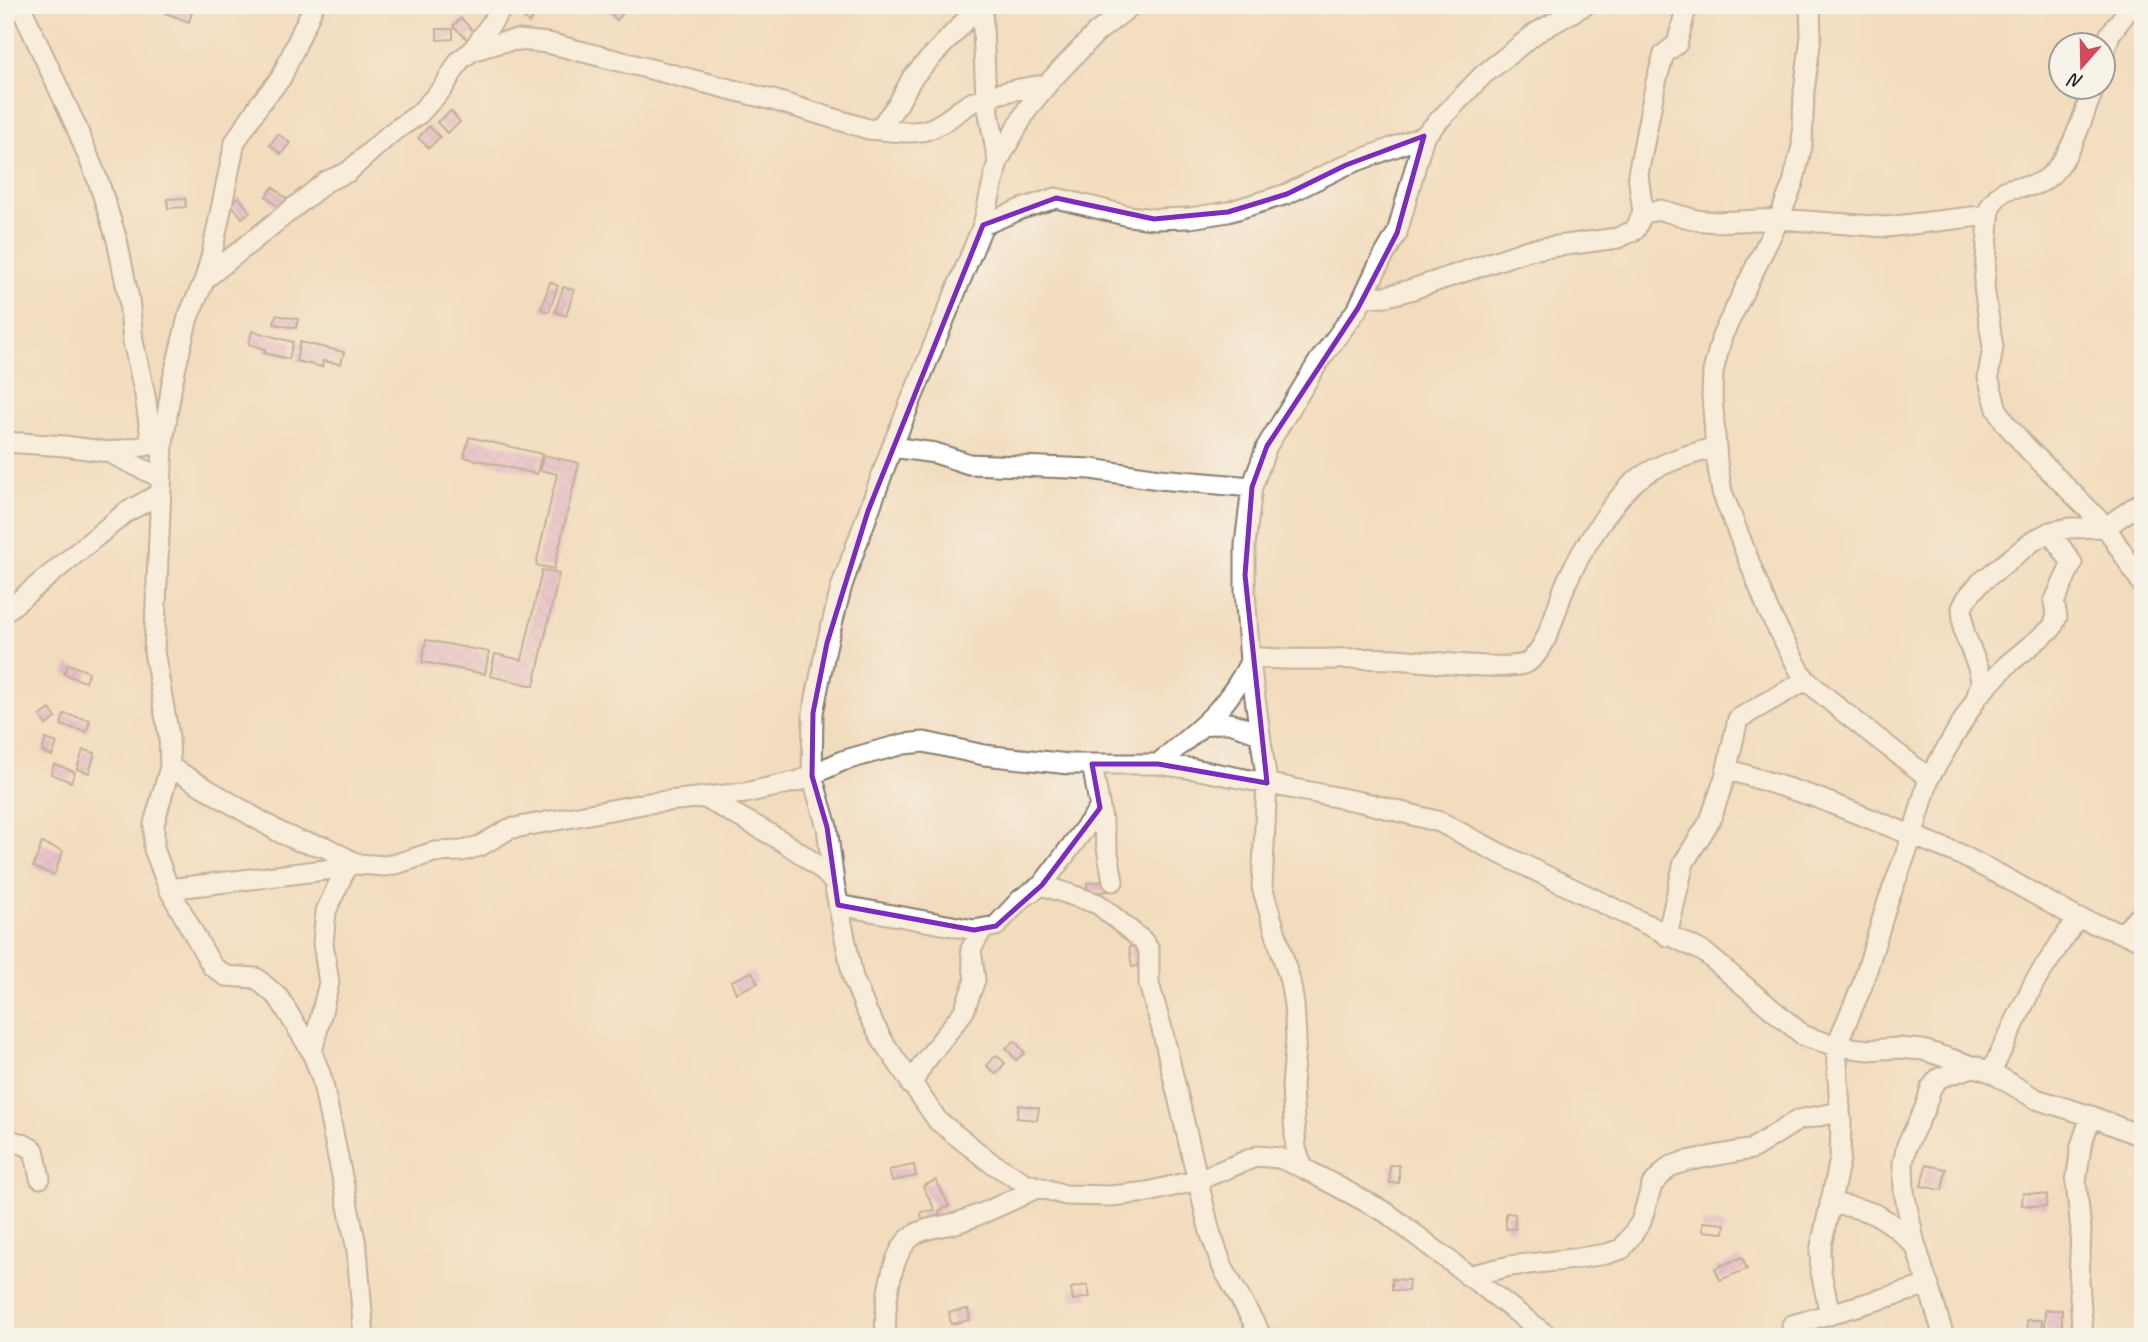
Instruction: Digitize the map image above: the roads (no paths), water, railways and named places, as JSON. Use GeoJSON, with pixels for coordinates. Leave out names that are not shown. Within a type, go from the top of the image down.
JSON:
{"type":"FeatureCollection","features":[{"type":"Feature","properties":{"kind":"street"},"geometry":{"type":"LineString","coordinates":[[20,5],[75,124],[99,183],[117,240],[129,299],[133,341],[157,444],[161,485],[154,651],[169,737],[170,767],[154,824],[154,849],[169,888],[212,966],[226,976],[256,978],[279,998],[312,1052],[325,1090],[357,1250],[364,1337]]}},
{"type":"Feature","properties":{"kind":"street"},"geometry":{"type":"LineString","coordinates":[[157,444],[188,317],[205,279],[235,142],[251,116],[281,78],[314,5]]}},
{"type":"Feature","properties":{"kind":"street"},"geometry":{"type":"LineString","coordinates":[[1132,5],[1096,33],[1047,85],[1028,108],[998,161],[983,225],[892,447],[842,585],[813,713],[812,776],[827,827],[834,883],[853,978],[884,1044],[938,1121],[989,1162],[1024,1183],[1065,1195],[1148,1192],[1198,1180],[1258,1156],[1279,1158],[1387,1213],[1549,1337]]}},
{"type":"Feature","properties":{"kind":"street"},"geometry":{"type":"LineString","coordinates":[[983,225],[1056,198],[1129,216],[1154,219],[1190,218],[1228,212],[1287,194],[1346,165],[1424,136],[1483,75],[1536,33],[1585,5]]}},
{"type":"Feature","properties":{"kind":"street"},"geometry":{"type":"LineString","coordinates":[[1364,297],[1387,296],[1410,290],[1528,250],[1618,238],[1635,230],[1643,214],[1637,174],[1662,59],[1668,49],[1677,44],[1687,5]]}},
{"type":"Feature","properties":{"kind":"street"},"geometry":{"type":"LineString","coordinates":[[1810,5],[1811,36],[1804,92],[1802,146],[1793,183],[1779,219],[1722,336],[1713,372],[1712,395],[1722,492],[1769,612],[1787,650],[1806,680],[1929,778]]}},
{"type":"Feature","properties":{"kind":"street"},"geometry":{"type":"LineString","coordinates":[[2112,32],[2132,5]]}},
{"type":"Feature","properties":{"kind":"street"},"geometry":{"type":"LineString","coordinates":[[983,6],[986,98],[998,161]]}},
{"type":"Feature","properties":{"kind":"street"},"geometry":{"type":"LineString","coordinates":[[878,130],[898,104],[912,78],[969,17],[983,6]]}},
{"type":"Feature","properties":{"kind":"street"},"geometry":{"type":"LineString","coordinates":[[205,279],[327,181],[348,172],[390,134],[419,114],[443,88],[460,60],[472,51],[500,11],[518,40]]}},
{"type":"Feature","properties":{"kind":"street"},"geometry":{"type":"LineString","coordinates":[[472,51],[518,40],[548,43],[773,100],[878,130],[920,131],[933,128],[972,103],[1013,90],[1047,85]]}},
{"type":"Feature","properties":{"kind":"street"},"geometry":{"type":"LineString","coordinates":[[2088,102],[2064,160],[2044,181],[2007,188],[2001,192],[1994,199],[1988,215],[1984,287],[1993,346],[1987,377],[1997,410],[2006,424],[2106,527],[2143,584]]}},
{"type":"Feature","properties":{"kind":"street"},"geometry":{"type":"LineString","coordinates":[[1303,1168],[1296,1149],[1292,1087],[1296,1037],[1294,1004],[1290,981],[1262,887],[1267,783],[1250,660],[1245,545],[1252,487],[1267,446],[1319,362],[1358,308],[1397,233],[1424,136]]}},
{"type":"Feature","properties":{"kind":"street"},"geometry":{"type":"LineString","coordinates":[[1643,214],[1668,211],[1696,220],[1716,222],[1779,219],[1887,228],[1988,215]]}},
{"type":"Feature","properties":{"kind":"street"},"geometry":{"type":"LineString","coordinates":[[5,442],[109,452],[157,444]]}},
{"type":"Feature","properties":{"kind":"street"},"geometry":{"type":"LineString","coordinates":[[892,447],[917,450],[969,464],[1091,469],[1159,479],[1252,487]]}},
{"type":"Feature","properties":{"kind":"street"},"geometry":{"type":"LineString","coordinates":[[1250,660],[1395,659],[1481,665],[1518,665],[1527,662],[1536,655],[1546,638],[1568,578],[1611,509],[1636,481],[1675,459],[1716,447]]}},
{"type":"Feature","properties":{"kind":"street"},"geometry":{"type":"LineString","coordinates":[[109,452],[161,485]]}},
{"type":"Feature","properties":{"kind":"street"},"geometry":{"type":"LineString","coordinates":[[5,612],[161,485]]}},
{"type":"Feature","properties":{"kind":"street"},"geometry":{"type":"LineString","coordinates":[[1830,1315],[1819,1251],[1840,1159],[1836,1046],[1862,986],[1929,778],[1976,699],[1982,682],[1964,632],[1962,608],[1980,583],[2033,541],[2050,532],[2069,528],[2106,527],[2143,501]]}},
{"type":"Feature","properties":{"kind":"street"},"geometry":{"type":"LineString","coordinates":[[1976,699],[2008,664],[2052,628],[2057,620],[2054,602],[2072,563],[2050,532]]}},
{"type":"Feature","properties":{"kind":"street"},"geometry":{"type":"LineString","coordinates":[[1158,764],[1214,717],[1238,686],[1250,660]]}},
{"type":"Feature","properties":{"kind":"street"},"geometry":{"type":"LineString","coordinates":[[1667,936],[1684,862],[1710,821],[1727,769],[1738,719],[1806,680]]}},
{"type":"Feature","properties":{"kind":"street"},"geometry":{"type":"LineString","coordinates":[[1203,726],[1221,721],[1237,724],[1260,735]]}},
{"type":"Feature","properties":{"kind":"street"},"geometry":{"type":"LineString","coordinates":[[169,888],[352,865],[396,864],[434,852],[480,846],[509,829],[648,803],[745,793],[812,776],[842,761],[904,744],[924,742],[984,755],[1093,764],[1158,764],[1267,783],[1440,822],[1704,952],[1804,1036],[1836,1046],[1869,1051],[1898,1048],[1923,1050],[1983,1069],[2036,1099],[2091,1116],[2143,1137]]}},
{"type":"Feature","properties":{"kind":"street"},"geometry":{"type":"LineString","coordinates":[[1093,764],[1113,881]]}},
{"type":"Feature","properties":{"kind":"street"},"geometry":{"type":"LineString","coordinates":[[170,767],[281,833],[299,841],[325,847],[352,865]]}},
{"type":"Feature","properties":{"kind":"street"},"geometry":{"type":"LineString","coordinates":[[1727,769],[1815,797],[1957,853],[2077,918],[2133,936],[2143,913]]}},
{"type":"Feature","properties":{"kind":"street"},"geometry":{"type":"LineString","coordinates":[[707,799],[799,853],[826,873],[834,883]]}},
{"type":"Feature","properties":{"kind":"street"},"geometry":{"type":"LineString","coordinates":[[838,905],[982,930],[996,926],[1021,899],[1042,885],[1100,808]]}},
{"type":"Feature","properties":{"kind":"street"},"geometry":{"type":"LineString","coordinates":[[312,1052],[329,984],[323,943],[326,911],[352,865]]}},
{"type":"Feature","properties":{"kind":"street"},"geometry":{"type":"LineString","coordinates":[[1042,885],[1098,904],[1149,950],[1149,985],[1210,1232],[1223,1268],[1262,1337]]}},
{"type":"Feature","properties":{"kind":"street"},"geometry":{"type":"LineString","coordinates":[[1944,1337],[1916,1248],[1904,1192],[1903,1163],[1907,1144],[1939,1078],[1983,1069],[2077,918]]}},
{"type":"Feature","properties":{"kind":"street"},"geometry":{"type":"LineString","coordinates":[[911,1085],[923,1064],[964,1011],[975,980],[971,949],[982,930]]}},
{"type":"Feature","properties":{"kind":"street"},"geometry":{"type":"LineString","coordinates":[[1468,1276],[1510,1266],[1573,1259],[1622,1249],[1641,1222],[1651,1185],[1669,1167],[1686,1161],[1752,1149],[1798,1120],[1840,1112]]}},
{"type":"Feature","properties":{"kind":"street"},"geometry":{"type":"LineString","coordinates":[[2083,1337],[2079,1282],[2081,1230],[2076,1181],[2081,1146],[2091,1116]]}},
{"type":"Feature","properties":{"kind":"street"},"geometry":{"type":"LineString","coordinates":[[5,1139],[34,1150],[40,1178]]}},
{"type":"Feature","properties":{"kind":"street"},"geometry":{"type":"LineString","coordinates":[[886,1337],[884,1315],[891,1280],[906,1241],[914,1235],[958,1222],[1038,1187]]}},
{"type":"Feature","properties":{"kind":"street"},"geometry":{"type":"LineString","coordinates":[[1830,1203],[1871,1211],[1895,1226],[1916,1248]]}},
{"type":"Feature","properties":{"kind":"street"},"geometry":{"type":"LineString","coordinates":[[1792,1325],[1929,1285]]}}]}
